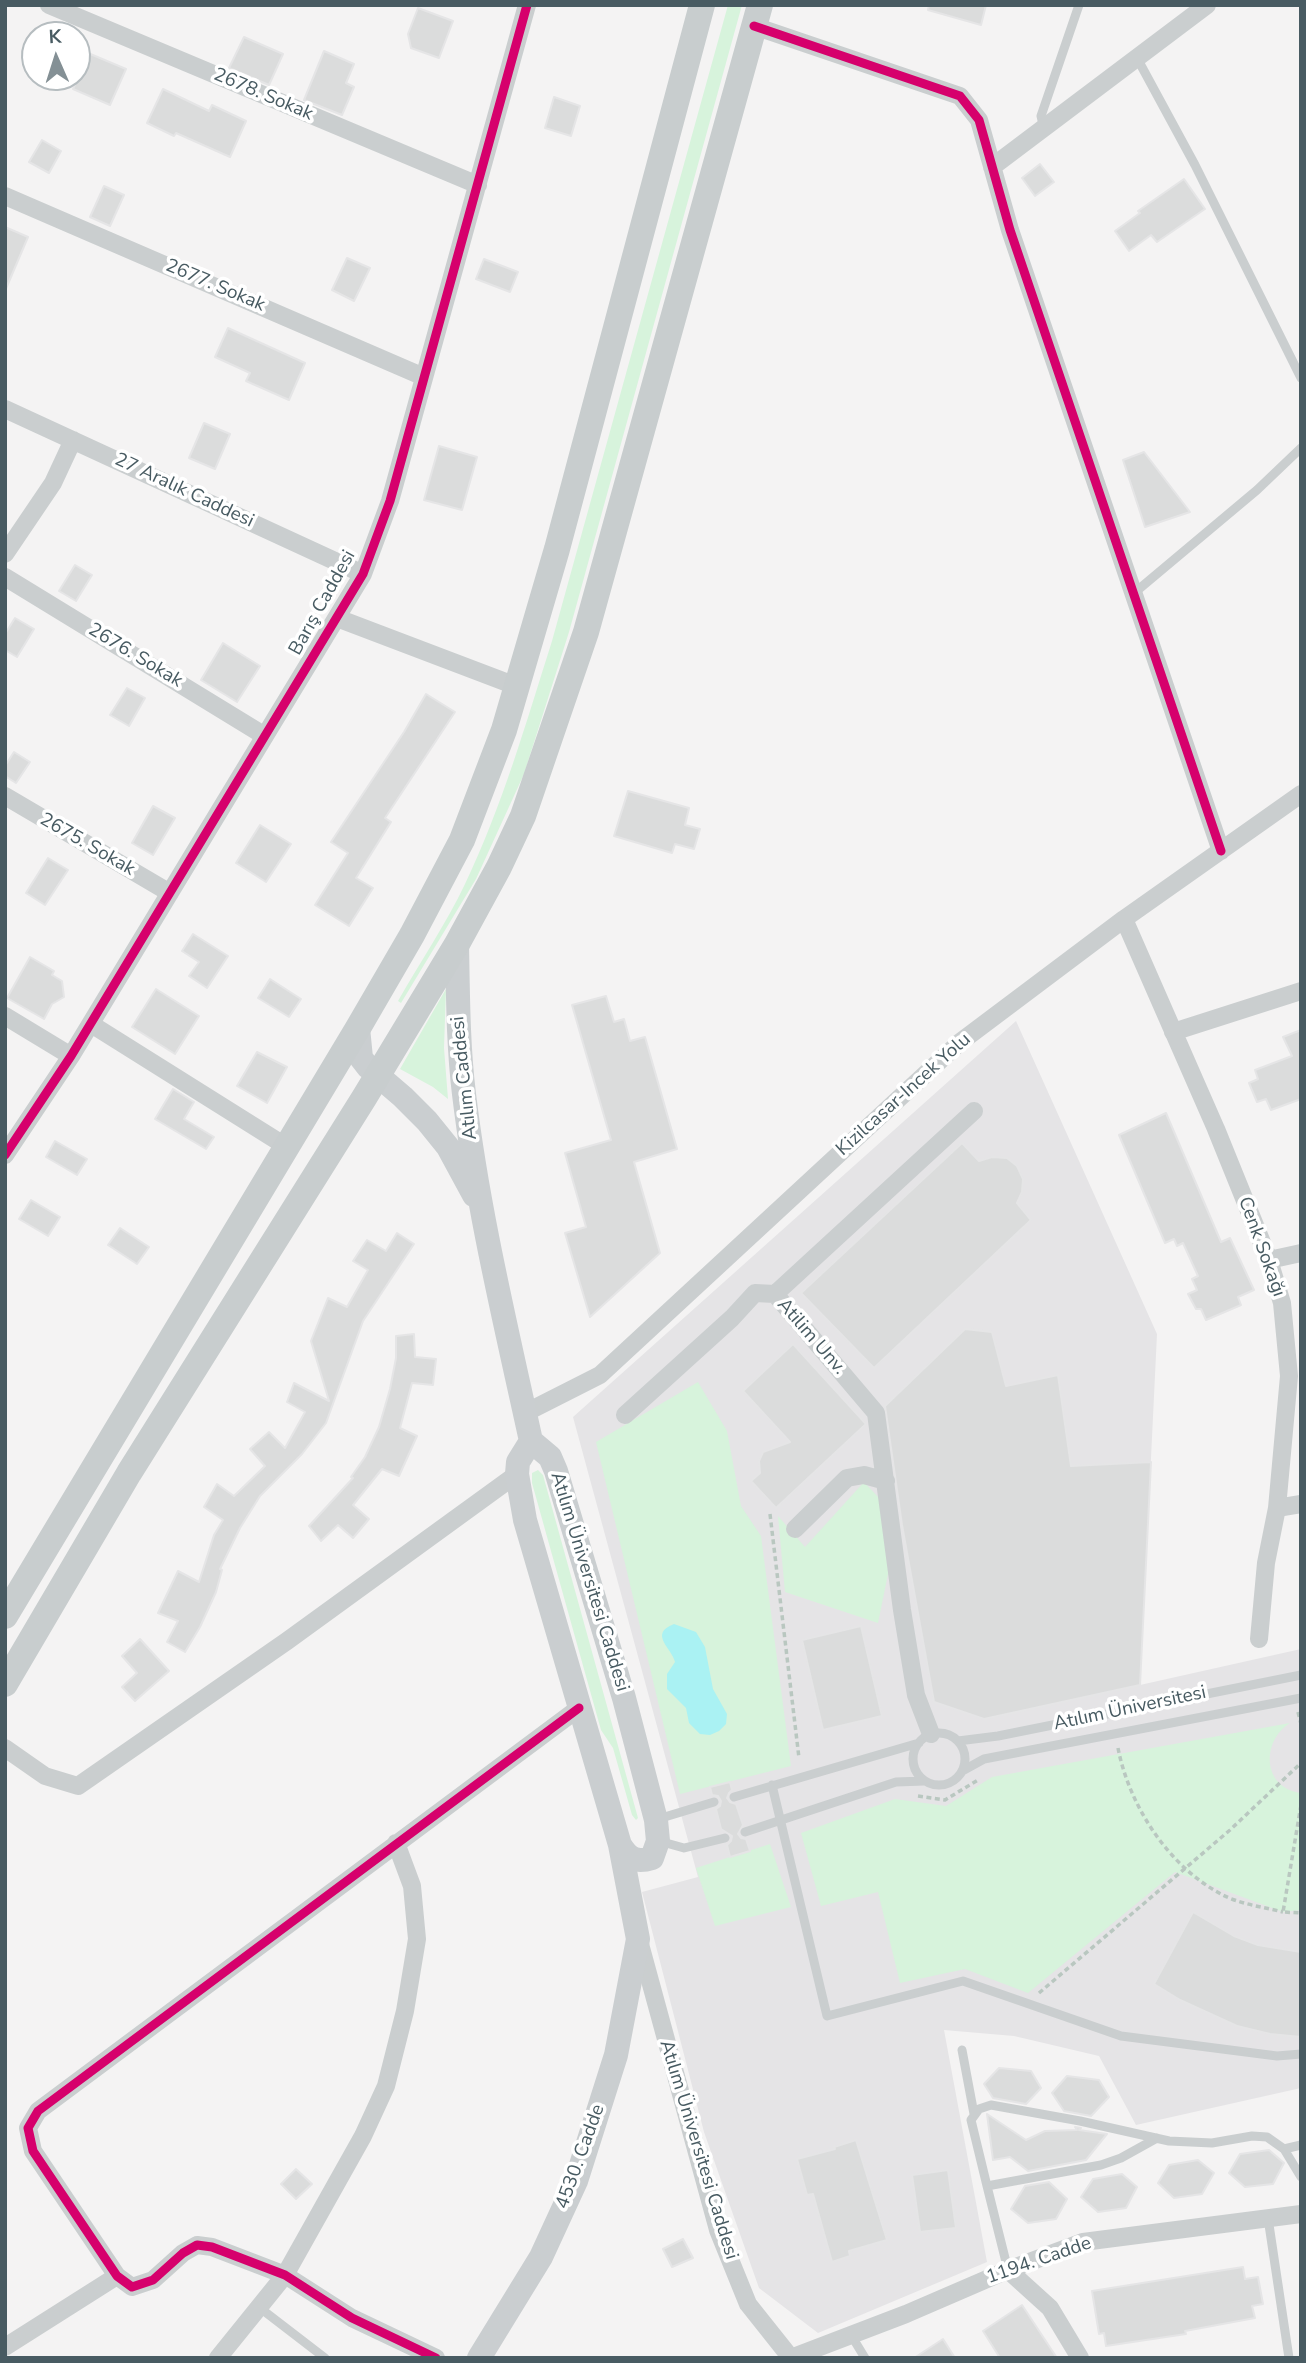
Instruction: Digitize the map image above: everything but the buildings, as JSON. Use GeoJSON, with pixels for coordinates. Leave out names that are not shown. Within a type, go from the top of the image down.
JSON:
{"type":"FeatureCollection","features":[{"type":"Feature","properties":{"kind":"main road"},"geometry":{"type":"LineString","coordinates":[[5,1616],[358,1028],[412,935],[462,840],[504,730],[557,549],[702,5]]}},
{"type":"Feature","properties":{"kind":"main road"},"geometry":{"type":"LineString","coordinates":[[5,1684],[129,1473],[457,944],[523,816],[586,632],[757,16]]}},
{"type":"Feature","properties":{"kind":"street","name":"2678. Sokak"},"geometry":{"type":"LineString","coordinates":[[49,5],[478,185]]}},
{"type":"Feature","properties":{"kind":"street"},"geometry":{"type":"LineString","coordinates":[[992,167],[1207,5]]}},
{"type":"Feature","properties":{"kind":"street","name":"Barış Caddesi"},"geometry":{"type":"LineString","coordinates":[[5,1155],[91,1024],[363,574],[390,501],[478,185],[521,7]]}},
{"type":"Feature","properties":{"kind":"street"},"geometry":{"type":"LineString","coordinates":[[757,16],[960,96],[979,120],[1010,230],[1221,851]]}},
{"type":"Feature","properties":{"kind":"street","name":"2677. Sokak"},"geometry":{"type":"LineString","coordinates":[[5,195],[424,377]]}},
{"type":"Feature","properties":{"kind":"street","name":"27 Aralık Caddesi"},"geometry":{"type":"LineString","coordinates":[[5,410],[363,574]]}},
{"type":"Feature","properties":{"kind":"street"},"geometry":{"type":"LineString","coordinates":[[5,554],[53,483],[73,440]]}},
{"type":"Feature","properties":{"kind":"street","name":"2676. Sokak"},"geometry":{"type":"LineString","coordinates":[[5,577],[265,736]]}},
{"type":"Feature","properties":{"kind":"street"},"geometry":{"type":"LineString","coordinates":[[337,618],[516,686]]}},
{"type":"Feature","properties":{"kind":"street","name":"Kizilcasar-Incek Yolu"},"geometry":{"type":"LineString","coordinates":[[525,1413],[600,1375],[959,1043],[1124,919],[1301,794]]}},
{"type":"Feature","properties":{"kind":"street","name":"2675. Sokak"},"geometry":{"type":"LineString","coordinates":[[5,796],[170,893]]}},
{"type":"Feature","properties":{"kind":"street","name":"Cenk Sokağı"},"geometry":{"type":"LineString","coordinates":[[1124,919],[1216,1129],[1269,1260],[1282,1303],[1289,1376],[1277,1508],[1266,1563],[1259,1639]]}},
{"type":"Feature","properties":{"kind":"street","name":"Atılım Caddesi"},"geometry":{"type":"LineString","coordinates":[[457,944],[458,1033],[464,1093],[482,1211],[531,1441]]}},
{"type":"Feature","properties":{"kind":"street"},"geometry":{"type":"LineString","coordinates":[[1173,1032],[1301,990]]}},
{"type":"Feature","properties":{"kind":"street"},"geometry":{"type":"LineString","coordinates":[[5,1016],[71,1056]]}},
{"type":"Feature","properties":{"kind":"street"},"geometry":{"type":"LineString","coordinates":[[91,1024],[287,1147]]}},
{"type":"Feature","properties":{"kind":"street","name":"Atılım Caddesi"},"geometry":{"type":"LineString","coordinates":[[358,1028],[361,1058],[427,1121],[448,1147],[482,1211]]}},
{"type":"Feature","properties":{"kind":"street"},"geometry":{"type":"LineString","coordinates":[[775,1294],[974,1111]]}},
{"type":"Feature","properties":{"kind":"street"},"geometry":{"type":"LineString","coordinates":[[1269,1260],[1301,1253]]}},
{"type":"Feature","properties":{"kind":"street","name":"Atilim Unv."},"geometry":{"type":"LineString","coordinates":[[625,1415],[732,1318],[755,1293],[775,1294],[876,1413],[902,1610],[925,1738]]}},
{"type":"Feature","properties":{"kind":"street","name":"Atılım Üniversitesi Caddesi"},"geometry":{"type":"LineString","coordinates":[[657,1830],[624,1698],[563,1491],[550,1457],[531,1441],[518,1462],[517,1474],[525,1520],[620,1845],[638,1939],[718,2230],[748,2304],[791,2358]]}},
{"type":"Feature","properties":{"kind":"street"},"geometry":{"type":"LineString","coordinates":[[5,1748],[44,1776],[78,1786],[287,1641],[517,1474]]}},
{"type":"Feature","properties":{"kind":"street"},"geometry":{"type":"LineString","coordinates":[[794,1529],[847,1478],[864,1475],[886,1481]]}},
{"type":"Feature","properties":{"kind":"street"},"geometry":{"type":"LineString","coordinates":[[1277,1508],[1301,1504]]}},
{"type":"Feature","properties":{"kind":"street"},"geometry":{"type":"LineString","coordinates":[[436,2358],[352,2318],[285,2274],[212,2247],[197,2245],[183,2253],[153,2280],[132,2287],[117,2276],[33,2151],[28,2128],[38,2111],[579,1708]]}},
{"type":"Feature","properties":{"kind":"street"},"geometry":{"type":"LineString","coordinates":[[620,1845],[627,1857],[640,1862],[652,1858],[657,1830]]}},
{"type":"Feature","properties":{"kind":"street"},"geometry":{"type":"LineString","coordinates":[[218,2358],[285,2274],[363,2136],[386,2086],[405,2011],[417,1939],[412,1886],[396,1843]]}},
{"type":"Feature","properties":{"kind":"street","name":"4530. Cadde"},"geometry":{"type":"LineString","coordinates":[[479,2358],[541,2257],[576,2181],[616,2055],[638,1939]]}},
{"type":"Feature","properties":{"kind":"street","name":"1194. Cadde"},"geometry":{"type":"LineString","coordinates":[[791,2358],[1083,2242],[1301,2214]]}},
{"type":"Feature","properties":{"kind":"street"},"geometry":{"type":"LineString","coordinates":[[1008,2270],[1050,2308],[1080,2358]]}},
{"type":"Feature","properties":{"kind":"street"},"geometry":{"type":"LineString","coordinates":[[5,2347],[117,2276]]}},
{"type":"Feature","properties":{"kind":"lane"},"geometry":{"type":"LineString","coordinates":[[1044,129],[1041,116],[1079,5]]}},
{"type":"Feature","properties":{"kind":"lane"},"geometry":{"type":"LineString","coordinates":[[1137,58],[1195,165],[1301,378]]}},
{"type":"Feature","properties":{"kind":"lane"},"geometry":{"type":"LineString","coordinates":[[1133,594],[1257,490],[1301,448]]}},
{"type":"Feature","properties":{"kind":"lane","name":"Atılım Üniversitesi"},"geometry":{"type":"LineString","coordinates":[[925,1738],[944,1733],[958,1741],[998,1736],[1301,1675]]}},
{"type":"Feature","properties":{"kind":"lane","name":"Atılım Üniversitesi"},"geometry":{"type":"LineString","coordinates":[[924,1781],[938,1786],[946,1785],[953,1782],[964,1770],[984,1759],[1301,1699]]}},
{"type":"Feature","properties":{"kind":"lane"},"geometry":{"type":"LineString","coordinates":[[924,1781],[913,1763],[915,1749],[925,1738]]}},
{"type":"Feature","properties":{"kind":"lane"},"geometry":{"type":"LineString","coordinates":[[734,1797],[925,1738]]}},
{"type":"Feature","properties":{"kind":"lane"},"geometry":{"type":"LineString","coordinates":[[958,1741],[966,1755],[964,1770]]}},
{"type":"Feature","properties":{"kind":"lane"},"geometry":{"type":"LineString","coordinates":[[745,1832],[896,1782],[924,1781]]}},
{"type":"Feature","properties":{"kind":"lane"},"geometry":{"type":"LineString","coordinates":[[772,1785],[827,2016],[963,1981],[1121,2036],[1277,2056],[1301,2054]]}},
{"type":"Feature","properties":{"kind":"lane"},"geometry":{"type":"LineString","coordinates":[[657,1830],[714,1802]]}},
{"type":"Feature","properties":{"kind":"lane"},"geometry":{"type":"LineString","coordinates":[[657,1830],[684,1848],[725,1838]]}},
{"type":"Feature","properties":{"kind":"lane"},"geometry":{"type":"LineString","coordinates":[[962,2050],[974,2113]]}},
{"type":"Feature","properties":{"kind":"lane"},"geometry":{"type":"LineString","coordinates":[[1008,2270],[971,2120],[979,2109],[990,2105],[1180,2142],[1212,2143],[1259,2136],[1274,2140],[1284,2149],[1301,2177]]}},
{"type":"Feature","properties":{"kind":"lane"},"geometry":{"type":"LineString","coordinates":[[987,2186],[1101,2165],[1121,2158],[1157,2138]]}},
{"type":"Feature","properties":{"kind":"lane"},"geometry":{"type":"LineString","coordinates":[[1284,2149],[1301,2146]]}},
{"type":"Feature","properties":{"kind":"lane"},"geometry":{"type":"LineString","coordinates":[[1268,2218],[1289,2358]]}},
{"type":"Feature","properties":{"kind":"lane"},"geometry":{"type":"LineString","coordinates":[[260,2308],[325,2358]]}},
{"type":"Feature","properties":{"kind":"lane"},"geometry":{"type":"LineString","coordinates":[[851,2335],[865,2358]]}},
{"type":"Feature","properties":{"kind":"path"},"geometry":{"type":"LineString","coordinates":[[770,1514],[799,1758]]}},
{"type":"Feature","properties":{"kind":"path"},"geometry":{"type":"LineString","coordinates":[[1301,1711],[1298,1712],[1301,1724]]}},
{"type":"Feature","properties":{"kind":"path"},"geometry":{"type":"LineString","coordinates":[[1118,1745],[1123,1772],[1136,1801],[1165,1847],[1185,1869],[1222,1895],[1283,1912],[1301,1913]]}},
{"type":"Feature","properties":{"kind":"path"},"geometry":{"type":"LineString","coordinates":[[1027,2003],[1185,1869],[1301,1763]]}},
{"type":"Feature","properties":{"kind":"path"},"geometry":{"type":"LineString","coordinates":[[911,1794],[945,1800],[983,1776]]}},
{"type":"Feature","properties":{"kind":"path"},"geometry":{"type":"LineString","coordinates":[[1283,1912],[1301,1805]]}},
{"type":"Feature","properties":{"kind":"shaded area"},"geometry":{"type":"Polygon","coordinates":[[[1016,1021],[1157,1334],[1140,1685],[1301,1649],[1301,2088],[1136,2125],[1099,2056],[1014,2036],[944,2030],[987,2262],[818,2333],[759,2288],[704,2132],[642,1892],[698,1877],[573,1417],[1016,1021]]]}},
{"type":"Feature","properties":{"kind":"green space"},"geometry":{"type":"Polygon","coordinates":[[[728,5],[742,5],[569,632],[524,774],[476,879],[401,1003],[398,1001],[465,884],[502,795],[523,734],[552,641],[728,5]]]}},
{"type":"Feature","properties":{"kind":"green space"},"geometry":{"type":"Polygon","coordinates":[[[446,989],[444,1048],[448,1099],[433,1087],[400,1069],[446,989]]]}},
{"type":"Feature","properties":{"kind":"green space"},"geometry":{"type":"Polygon","coordinates":[[[698,1382],[727,1431],[741,1506],[761,1536],[791,1766],[680,1794],[596,1442],[698,1382]]]}},
{"type":"Feature","properties":{"kind":"green space"},"geometry":{"type":"Polygon","coordinates":[[[538,1470],[543,1475],[638,1818],[636,1820],[632,1815],[613,1748],[601,1730],[532,1483],[532,1473],[538,1470]]]}},
{"type":"Feature","properties":{"kind":"green space"},"geometry":{"type":"Polygon","coordinates":[[[864,1482],[879,1498],[889,1569],[878,1623],[785,1592],[778,1516],[805,1547],[864,1482]]]}},
{"type":"Feature","properties":{"kind":"green space"},"geometry":{"type":"Polygon","coordinates":[[[1290,1723],[1274,1741],[1270,1763],[1279,1782],[1288,1789],[1301,1793],[1301,1910],[1283,1912],[1175,1872],[1028,1993],[965,1969],[900,1983],[878,1892],[821,1906],[801,1833],[895,1799],[946,1806],[992,1777],[1290,1723]]]}},
{"type":"Feature","properties":{"kind":"green space"},"geometry":{"type":"Polygon","coordinates":[[[770,1844],[791,1907],[715,1926],[696,1868],[770,1844]]]}},
{"type":"Feature","properties":{"kind":"water"},"geometry":{"type":"Polygon","coordinates":[[[674,1624],[696,1632],[705,1647],[713,1689],[727,1714],[726,1724],[710,1735],[700,1734],[689,1723],[686,1708],[667,1689],[667,1674],[675,1662],[662,1637],[666,1628],[674,1624]]]}},
{"type":"Feature","properties":{"kind":"cycle path"},"geometry":{"type":"LineString","coordinates":[[5,1155],[71,1056],[363,574],[390,501],[527,5]]}},
{"type":"Feature","properties":{"kind":"cycle path"},"geometry":{"type":"LineString","coordinates":[[754,26],[960,96],[979,120],[1010,230],[1221,851]]}},
{"type":"Feature","properties":{"kind":"cycle path"},"geometry":{"type":"LineString","coordinates":[[436,2358],[352,2318],[285,2275],[212,2247],[197,2245],[183,2253],[153,2280],[132,2287],[117,2276],[33,2151],[28,2128],[38,2111],[579,1708]]}}]}
